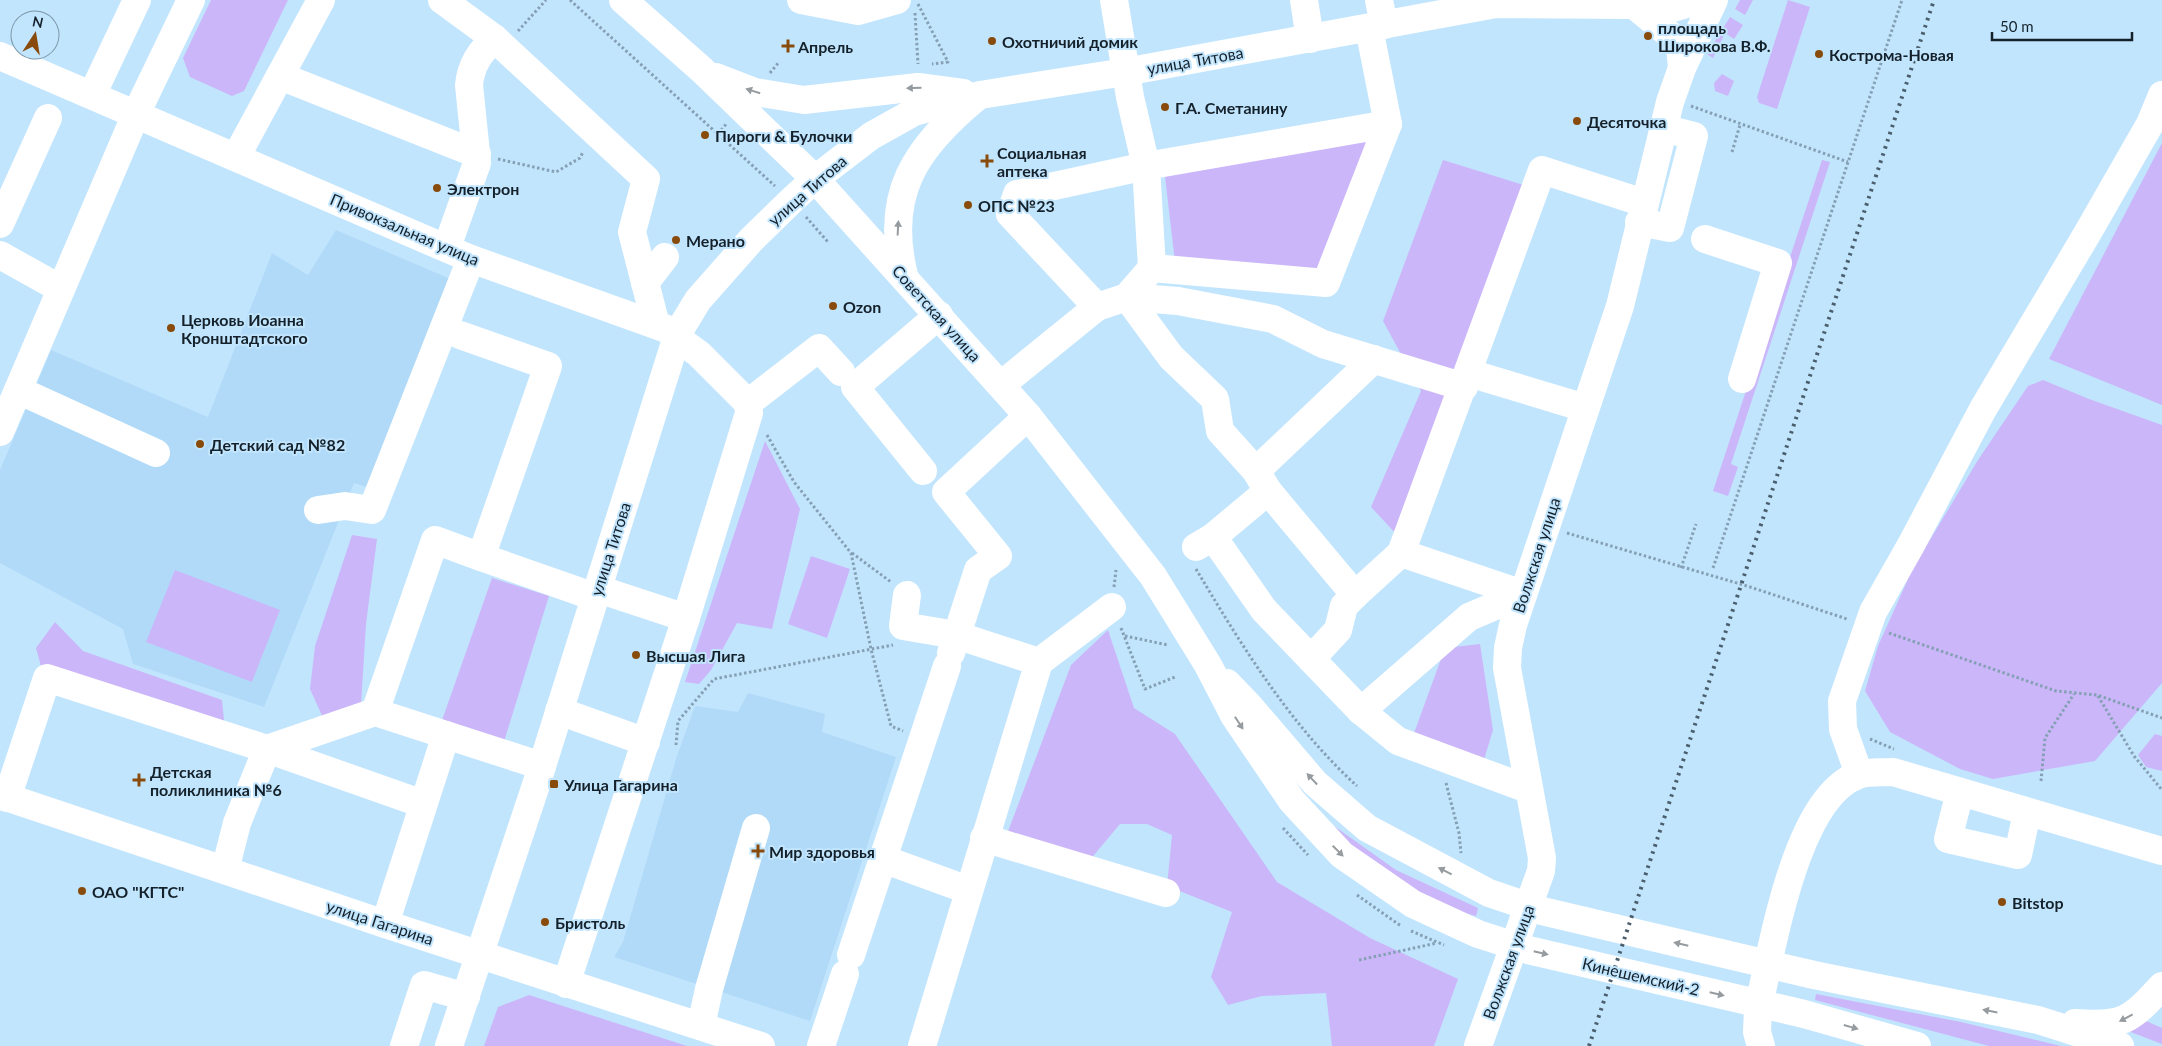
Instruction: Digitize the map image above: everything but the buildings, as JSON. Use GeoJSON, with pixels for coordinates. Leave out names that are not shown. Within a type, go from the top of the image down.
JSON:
{"type":"FeatureCollection","features":[{"type":"Feature","properties":{"kind":"main road"},"geometry":{"type":"LineString","coordinates":[[92,96],[136,0]]}},
{"type":"Feature","properties":{"kind":"main road"},"geometry":{"type":"LineString","coordinates":[[1,426],[136,114],[191,0]]}},
{"type":"Feature","properties":{"kind":"main road"},"geometry":{"type":"LineString","coordinates":[[236,157],[322,0]]}},
{"type":"Feature","properties":{"kind":"main road"},"geometry":{"type":"LineString","coordinates":[[442,0],[499,43],[646,179],[632,232],[645,283],[670,332]]}},
{"type":"Feature","properties":{"kind":"main road","name":"Советская улица"},"geometry":{"type":"LineString","coordinates":[[623,0],[702,70],[815,179],[1028,416],[1152,576],[1208,665]]}},
{"type":"Feature","properties":{"kind":"main road"},"geometry":{"type":"LineString","coordinates":[[801,0],[858,11],[897,0]]}},
{"type":"Feature","properties":{"kind":"main road"},"geometry":{"type":"LineString","coordinates":[[1114,0],[1125,72],[1146,166],[1152,268],[1127,297]]}},
{"type":"Feature","properties":{"kind":"main road"},"geometry":{"type":"LineString","coordinates":[[1304,0],[1310,39]]}},
{"type":"Feature","properties":{"kind":"main road","name":"улица Титова"},"geometry":{"type":"LineString","coordinates":[[449,1046],[542,766],[596,593],[670,332],[751,240],[815,179],[871,136],[914,112],[980,95],[1125,72],[1310,39],[1377,17],[1500,2],[1633,2],[1670,9],[1701,0]]}},
{"type":"Feature","properties":{"kind":"main road","name":"Волжская улица"},"geometry":{"type":"LineString","coordinates":[[1478,1046],[1541,871],[1542,858],[1507,668],[1508,648],[1544,527],[1620,306],[1641,212],[1663,128],[1701,0]]}},
{"type":"Feature","properties":{"kind":"main road"},"geometry":{"type":"LineString","coordinates":[[1633,2],[1675,39],[1680,47],[1682,68]]}},
{"type":"Feature","properties":{"kind":"main road"},"geometry":{"type":"LineString","coordinates":[[1152,268],[1326,283],[1388,124],[1377,17]]}},
{"type":"Feature","properties":{"kind":"main road"},"geometry":{"type":"LineString","coordinates":[[446,247],[477,163],[469,85],[470,74],[477,57],[499,43]]}},
{"type":"Feature","properties":{"kind":"main road","name":"Привокзальная улица"},"geometry":{"type":"LineString","coordinates":[[0,56],[471,259],[670,332],[699,354],[748,403]]}},
{"type":"Feature","properties":{"kind":"main road"},"geometry":{"type":"LineString","coordinates":[[702,70],[755,92],[804,100],[918,87],[980,95]]}},
{"type":"Feature","properties":{"kind":"main road"},"geometry":{"type":"LineString","coordinates":[[280,76],[477,154]]}},
{"type":"Feature","properties":{"kind":"main road"},"geometry":{"type":"LineString","coordinates":[[904,276],[898,252],[899,205],[909,173],[936,135],[980,95]]}},
{"type":"Feature","properties":{"kind":"main road"},"geometry":{"type":"LineString","coordinates":[[1858,774],[1844,729],[1842,701],[1873,612],[1983,409],[2150,124],[2162,96]]}},
{"type":"Feature","properties":{"kind":"main road"},"geometry":{"type":"LineString","coordinates":[[0,224],[48,118]]}},
{"type":"Feature","properties":{"kind":"main road"},"geometry":{"type":"LineString","coordinates":[[1097,307],[1010,214],[1017,194],[1146,166],[1388,124]]}},
{"type":"Feature","properties":{"kind":"main road"},"geometry":{"type":"LineString","coordinates":[[1311,659],[1338,630],[1344,606],[1401,553],[1545,163],[1670,228],[1694,136],[1663,128]]}},
{"type":"Feature","properties":{"kind":"main road"},"geometry":{"type":"LineString","coordinates":[[1705,240],[1778,263],[1742,379]]}},
{"type":"Feature","properties":{"kind":"main road"},"geometry":{"type":"LineString","coordinates":[[0,255],[61,289]]}},
{"type":"Feature","properties":{"kind":"main road"},"geometry":{"type":"LineString","coordinates":[[645,283],[665,257]]}},
{"type":"Feature","properties":{"kind":"main road"},"geometry":{"type":"LineString","coordinates":[[318,510],[345,506],[372,510],[471,259]]}},
{"type":"Feature","properties":{"kind":"main road"},"geometry":{"type":"LineString","coordinates":[[1127,297],[1171,357],[1215,399],[1220,431],[1355,595]]}},
{"type":"Feature","properties":{"kind":"main road"},"geometry":{"type":"LineString","coordinates":[[1000,385],[1097,307],[1127,297],[1178,301],[1273,319],[1323,344],[1374,359],[1585,408]]}},
{"type":"Feature","properties":{"kind":"main road"},"geometry":{"type":"LineString","coordinates":[[923,471],[855,387],[939,316]]}},
{"type":"Feature","properties":{"kind":"main road"},"geometry":{"type":"LineString","coordinates":[[460,335],[548,366],[481,557]]}},
{"type":"Feature","properties":{"kind":"main road"},"geometry":{"type":"LineString","coordinates":[[566,984],[686,618],[749,413],[748,403],[819,348],[841,372]]}},
{"type":"Feature","properties":{"kind":"main road"},"geometry":{"type":"LineString","coordinates":[[1374,359],[1204,542],[1264,610],[1361,711],[1398,741],[1528,789]]}},
{"type":"Feature","properties":{"kind":"main road"},"geometry":{"type":"LineString","coordinates":[[18,390],[156,453]]}},
{"type":"Feature","properties":{"kind":"main road"},"geometry":{"type":"LineString","coordinates":[[821,1046],[978,570],[998,556],[946,492],[1028,416]]}},
{"type":"Feature","properties":{"kind":"main road"},"geometry":{"type":"LineString","coordinates":[[375,712],[435,540],[481,557],[596,593],[686,618]]}},
{"type":"Feature","properties":{"kind":"main road"},"geometry":{"type":"LineString","coordinates":[[1401,553],[1523,594]]}},
{"type":"Feature","properties":{"kind":"main road"},"geometry":{"type":"LineString","coordinates":[[1361,711],[1469,617],[1523,594]]}},
{"type":"Feature","properties":{"kind":"main road"},"geometry":{"type":"LineString","coordinates":[[907,595],[889,640],[951,651],[1039,662]]}},
{"type":"Feature","properties":{"kind":"main road"},"geometry":{"type":"LineString","coordinates":[[922,1046],[1039,662],[1112,607]]}},
{"type":"Feature","properties":{"kind":"main road"},"geometry":{"type":"LineString","coordinates":[[1208,665],[1250,707],[1315,783],[1367,828],[1489,893],[1542,911],[1814,975],[2038,1020],[2120,1046]]}},
{"type":"Feature","properties":{"kind":"main road","name":"Кинешемский-2"},"geometry":{"type":"LineString","coordinates":[[1208,665],[1235,717],[1292,802],[1342,855],[1413,904],[1478,934],[1528,950],[1804,1014],[1917,1046]]}},
{"type":"Feature","properties":{"kind":"main road"},"geometry":{"type":"LineString","coordinates":[[3,796],[47,678],[267,749],[423,804]]}},
{"type":"Feature","properties":{"kind":"main road"},"geometry":{"type":"LineString","coordinates":[[559,711],[646,742]]}},
{"type":"Feature","properties":{"kind":"main road"},"geometry":{"type":"LineString","coordinates":[[225,870],[237,823],[267,749],[375,712],[542,766]]}},
{"type":"Feature","properties":{"kind":"main road"},"geometry":{"type":"LineString","coordinates":[[385,924],[446,735]]}},
{"type":"Feature","properties":{"kind":"main road"},"geometry":{"type":"LineString","coordinates":[[1761,1046],[1757,1032],[1758,1008],[1795,858],[1812,822],[1833,792],[1858,774],[1893,772],[2162,851]]}},
{"type":"Feature","properties":{"kind":"main road"},"geometry":{"type":"LineString","coordinates":[[1960,792],[1948,839],[2018,855],[2026,812]]}},
{"type":"Feature","properties":{"kind":"main road","name":"улица Гагарина"},"geometry":{"type":"LineString","coordinates":[[3,796],[566,984],[761,1046]]}},
{"type":"Feature","properties":{"kind":"main road"},"geometry":{"type":"LineString","coordinates":[[700,1026],[756,828]]}},
{"type":"Feature","properties":{"kind":"main road"},"geometry":{"type":"LineString","coordinates":[[984,838],[1166,893]]}},
{"type":"Feature","properties":{"kind":"main road"},"geometry":{"type":"LineString","coordinates":[[2128,841],[2162,867]]}},
{"type":"Feature","properties":{"kind":"main road"},"geometry":{"type":"LineString","coordinates":[[883,859],[968,890]]}},
{"type":"Feature","properties":{"kind":"main road"},"geometry":{"type":"LineString","coordinates":[[404,1046],[427,978],[466,997]]}},
{"type":"Feature","properties":{"kind":"main road"},"geometry":{"type":"LineString","coordinates":[[2038,1020],[2102,1025],[2119,1022],[2138,1012],[2162,986]]}},
{"type":"Feature","properties":{"kind":"path"},"geometry":{"type":"LineString","coordinates":[[499,43],[546,0]]}},
{"type":"Feature","properties":{"kind":"path"},"geometry":{"type":"LineString","coordinates":[[570,0],[791,200],[828,242]]}},
{"type":"Feature","properties":{"kind":"path"},"geometry":{"type":"LineString","coordinates":[[915,0],[948,62]]}},
{"type":"Feature","properties":{"kind":"path"},"geometry":{"type":"LineString","coordinates":[[915,0],[918,66]]}},
{"type":"Feature","properties":{"kind":"path"},"geometry":{"type":"LineString","coordinates":[[1713,568],[1902,0]]}},
{"type":"Feature","properties":{"kind":"path"},"geometry":{"type":"LineString","coordinates":[[1688,105],[1848,162]]}},
{"type":"Feature","properties":{"kind":"path"},"geometry":{"type":"LineString","coordinates":[[1732,152],[1740,125]]}},
{"type":"Feature","properties":{"kind":"path"},"geometry":{"type":"LineString","coordinates":[[477,154],[556,172],[580,158],[595,132]]}},
{"type":"Feature","properties":{"kind":"path"},"geometry":{"type":"LineString","coordinates":[[748,403],[794,482],[851,553],[907,595]]}},
{"type":"Feature","properties":{"kind":"path"},"geometry":{"type":"LineString","coordinates":[[1681,568],[1696,524]]}},
{"type":"Feature","properties":{"kind":"path"},"geometry":{"type":"LineString","coordinates":[[1544,527],[1747,586],[1849,620]]}},
{"type":"Feature","properties":{"kind":"path"},"geometry":{"type":"LineString","coordinates":[[1204,542],[1196,568],[1243,646],[1282,703],[1361,790]]}},
{"type":"Feature","properties":{"kind":"path"},"geometry":{"type":"LineString","coordinates":[[851,553],[889,640],[891,726],[922,740]]}},
{"type":"Feature","properties":{"kind":"path"},"geometry":{"type":"LineString","coordinates":[[1116,570],[1112,607],[1145,689],[1175,677]]}},
{"type":"Feature","properties":{"kind":"path"},"geometry":{"type":"LineString","coordinates":[[1887,632],[2056,691],[2097,695],[2162,718]]}},
{"type":"Feature","properties":{"kind":"path"},"geometry":{"type":"LineString","coordinates":[[1125,636],[1177,647]]}},
{"type":"Feature","properties":{"kind":"path"},"geometry":{"type":"LineString","coordinates":[[676,745],[678,721],[714,679],[889,640]]}},
{"type":"Feature","properties":{"kind":"path"},"geometry":{"type":"LineString","coordinates":[[2041,781],[2045,738],[2074,694]]}},
{"type":"Feature","properties":{"kind":"path"},"geometry":{"type":"LineString","coordinates":[[2097,695],[2134,756],[2162,790]]}},
{"type":"Feature","properties":{"kind":"path"},"geometry":{"type":"LineString","coordinates":[[1439,756],[1459,833],[1461,855]]}},
{"type":"Feature","properties":{"kind":"path"},"geometry":{"type":"LineString","coordinates":[[1359,960],[1437,943]]}},
{"type":"Feature","properties":{"kind":"shaded area"},"geometry":{"type":"Polygon","coordinates":[[[211,0],[288,0],[244,91],[232,96],[190,77],[183,58],[211,0]]]}},
{"type":"Feature","properties":{"kind":"shaded area"},"geometry":{"type":"Polygon","coordinates":[[[1740,0],[1753,0],[1745,15],[1735,9],[1740,0]]]}},
{"type":"Feature","properties":{"kind":"shaded area"},"geometry":{"type":"Polygon","coordinates":[[[1788,0],[1810,7],[1777,109],[1759,103],[1757,97],[1788,0]]]}},
{"type":"Feature","properties":{"kind":"shaded area"},"geometry":{"type":"Polygon","coordinates":[[[1730,17],[1743,25],[1734,39],[1725,33],[1713,58],[1707,54],[1730,17]]]}},
{"type":"Feature","properties":{"kind":"shaded area"},"geometry":{"type":"Polygon","coordinates":[[[1722,74],[1734,81],[1728,96],[1715,91],[1714,83],[1722,74]]]}},
{"type":"Feature","properties":{"kind":"shaded area"},"geometry":{"type":"Polygon","coordinates":[[[1371,134],[1318,274],[1175,262],[1164,168],[1371,134]]]}},
{"type":"Feature","properties":{"kind":"shaded area"},"geometry":{"type":"Polygon","coordinates":[[[2162,143],[2162,405],[2049,359],[2162,143]]]}},
{"type":"Feature","properties":{"kind":"shaded area"},"geometry":{"type":"Polygon","coordinates":[[[1443,160],[1527,186],[1398,536],[1371,507],[1421,391],[1383,321],[1443,160]]]}},
{"type":"Feature","properties":{"kind":"shaded area"},"geometry":{"type":"Polygon","coordinates":[[[1822,160],[1830,162],[1731,464],[1738,467],[1728,496],[1713,491],[1822,160]]]}},
{"type":"Feature","properties":{"kind":"shaded area","name":"Детский сад №82"},"geometry":{"type":"Polygon","coordinates":[[[336,230],[455,281],[370,488],[354,483],[264,707],[133,664],[123,629],[0,563],[0,470],[51,350],[208,417],[272,253],[308,275],[336,230]]]}},
{"type":"Feature","properties":{"kind":"shaded area"},"geometry":{"type":"Polygon","coordinates":[[[2043,380],[2089,399],[2162,425],[2162,683],[2095,761],[1993,779],[1960,769],[1890,732],[1865,691],[1878,646],[1913,568],[1978,460],[2028,386],[2043,380]]]}},
{"type":"Feature","properties":{"kind":"shaded area"},"geometry":{"type":"Polygon","coordinates":[[[765,441],[800,509],[772,629],[737,623],[711,670],[699,684],[685,682],[765,441]]]}},
{"type":"Feature","properties":{"kind":"shaded area"},"geometry":{"type":"Polygon","coordinates":[[[352,535],[377,539],[366,624],[361,705],[324,720],[310,689],[315,646],[352,535]]]}},
{"type":"Feature","properties":{"kind":"shaded area"},"geometry":{"type":"Polygon","coordinates":[[[811,556],[850,569],[827,638],[788,624],[811,556]]]}},
{"type":"Feature","properties":{"kind":"shaded area"},"geometry":{"type":"Polygon","coordinates":[[[175,570],[280,610],[252,682],[146,642],[175,570]]]}},
{"type":"Feature","properties":{"kind":"shaded area"},"geometry":{"type":"Polygon","coordinates":[[[492,578],[549,596],[503,745],[440,726],[492,578]]]}},
{"type":"Feature","properties":{"kind":"shaded area"},"geometry":{"type":"Polygon","coordinates":[[[55,622],[83,651],[222,700],[225,730],[42,670],[36,648],[55,622]]]}},
{"type":"Feature","properties":{"kind":"shaded area"},"geometry":{"type":"Polygon","coordinates":[[[1108,630],[1134,708],[1175,734],[1277,882],[1370,938],[1458,979],[1434,1046],[1332,1046],[1326,993],[1262,996],[1228,1005],[1211,977],[1232,912],[1167,886],[1172,835],[1147,824],[1120,824],[1089,861],[1007,834],[1071,665],[1108,630]]]}},
{"type":"Feature","properties":{"kind":"shaded area"},"geometry":{"type":"Polygon","coordinates":[[[1480,644],[1493,730],[1483,763],[1413,736],[1445,648],[1480,644]]]}},
{"type":"Feature","properties":{"kind":"shaded area","name":"Мир здоровья"},"geometry":{"type":"Polygon","coordinates":[[[748,693],[825,714],[822,732],[896,757],[810,1021],[614,957],[623,942],[676,759],[695,706],[738,712],[748,693]]]}},
{"type":"Feature","properties":{"kind":"shaded area"},"geometry":{"type":"Polygon","coordinates":[[[2155,734],[2162,736],[2162,771],[2146,767],[2138,755],[2155,734]]]}},
{"type":"Feature","properties":{"kind":"shaded area"},"geometry":{"type":"Polygon","coordinates":[[[1334,826],[1396,870],[1478,908],[1476,916],[1442,907],[1390,881],[1326,828],[1334,826]]]}},
{"type":"Feature","properties":{"kind":"shaded area"},"geometry":{"type":"Polygon","coordinates":[[[1816,994],[1961,1022],[2061,1046],[1989,1046],[1815,1000],[1816,994]]]}},
{"type":"Feature","properties":{"kind":"shaded area"},"geometry":{"type":"Polygon","coordinates":[[[529,995],[687,1046],[484,1046],[498,1007],[529,995]]]}},
{"type":"Feature","properties":{"kind":"shaded area"},"geometry":{"type":"Polygon","coordinates":[[[2146,1021],[2162,1028],[2162,1044],[2128,1031],[2146,1021]]]}},
{"type":"Feature","properties":{"kind":"railway"},"geometry":{"type":"LineString","coordinates":[[1589,1046],[1934,0]]}},
{"type":"Feature","properties":{"kind":"place","name":"площадь Широкова В.Ф."},"geometry":{"type":"Point","coordinates":[1648,36]}},
{"type":"Feature","properties":{"kind":"place","name":"Охотничий домик"},"geometry":{"type":"Point","coordinates":[992,41]}},
{"type":"Feature","properties":{"kind":"place","name":"Апрель"},"geometry":{"type":"Point","coordinates":[788,46]}},
{"type":"Feature","properties":{"kind":"place","name":"Кострома-Новая"},"geometry":{"type":"Point","coordinates":[1819,54]}},
{"type":"Feature","properties":{"kind":"place","name":"Г.А. Сметанину"},"geometry":{"type":"Point","coordinates":[1165,107]}},
{"type":"Feature","properties":{"kind":"place","name":"Десяточка"},"geometry":{"type":"Point","coordinates":[1577,121]}},
{"type":"Feature","properties":{"kind":"place","name":"Пироги & Булочки"},"geometry":{"type":"Point","coordinates":[705,135]}},
{"type":"Feature","properties":{"kind":"place","name":"Социальная аптека"},"geometry":{"type":"Point","coordinates":[987,161]}},
{"type":"Feature","properties":{"kind":"place","name":"Электрон"},"geometry":{"type":"Point","coordinates":[437,188]}},
{"type":"Feature","properties":{"kind":"place","name":"ОПС №23"},"geometry":{"type":"Point","coordinates":[968,205]}},
{"type":"Feature","properties":{"kind":"place","name":"Мерано"},"geometry":{"type":"Point","coordinates":[676,240]}},
{"type":"Feature","properties":{"kind":"place","name":"Ozon"},"geometry":{"type":"Point","coordinates":[833,306]}},
{"type":"Feature","properties":{"kind":"place","name":"Церковь Иоанна Кронштадтского"},"geometry":{"type":"Point","coordinates":[171,328]}},
{"type":"Feature","properties":{"kind":"place","name":"Детский сад №82"},"geometry":{"type":"Point","coordinates":[200,444]}},
{"type":"Feature","properties":{"kind":"place","name":"Высшая Лига"},"geometry":{"type":"Point","coordinates":[636,655]}},
{"type":"Feature","properties":{"kind":"place","name":"Детская поликлиника №6"},"geometry":{"type":"Point","coordinates":[139,780]}},
{"type":"Feature","properties":{"kind":"place","name":"Улица Гагарина"},"geometry":{"type":"Point","coordinates":[554,784]}},
{"type":"Feature","properties":{"kind":"place","name":"Мир здоровья"},"geometry":{"type":"Point","coordinates":[758,851]}},
{"type":"Feature","properties":{"kind":"place","name":"ОАО \"КГТС\""},"geometry":{"type":"Point","coordinates":[82,891]}},
{"type":"Feature","properties":{"kind":"place","name":"Bitstop"},"geometry":{"type":"Point","coordinates":[2002,902]}},
{"type":"Feature","properties":{"kind":"place","name":"Бристоль"},"geometry":{"type":"Point","coordinates":[545,922]}}]}
